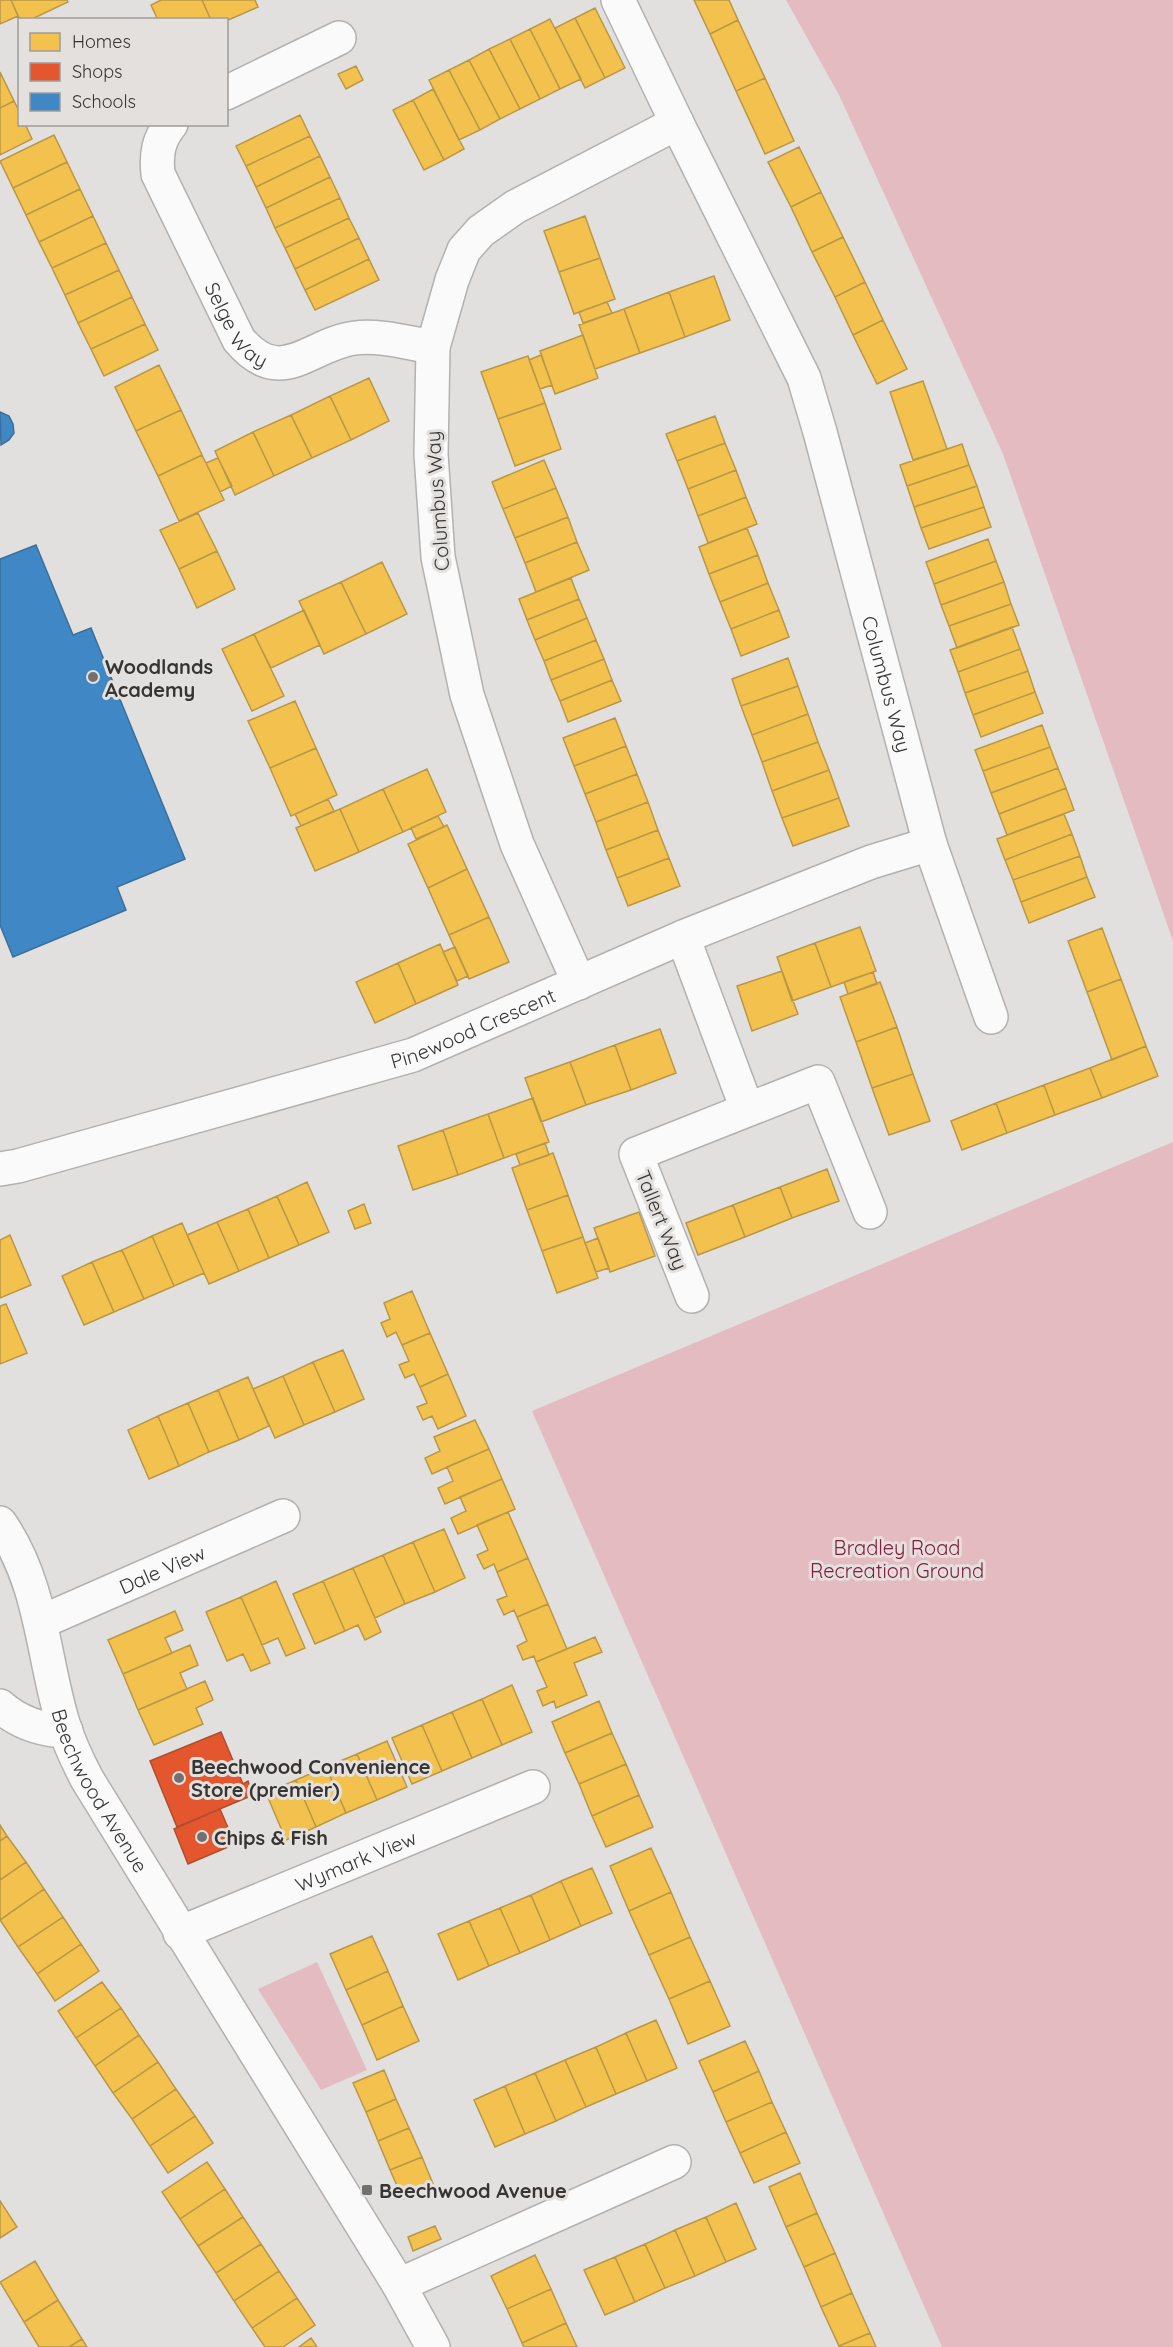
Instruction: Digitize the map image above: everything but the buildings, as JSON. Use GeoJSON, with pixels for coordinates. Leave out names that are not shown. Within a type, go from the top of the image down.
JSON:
{"type":"FeatureCollection","features":[{"type":"Feature","properties":{"kind":"street","name":"Columbus Way"},"geometry":{"type":"LineString","coordinates":[[618,0],[804,378],[930,844],[991,1017]]}},
{"type":"Feature","properties":{"kind":"street"},"geometry":{"type":"LineString","coordinates":[[228,92],[339,38]]}},
{"type":"Feature","properties":{"kind":"street","name":"Columbus Way"},"geometry":{"type":"LineString","coordinates":[[579,983],[517,844],[467,695],[438,557],[431,454],[433,346],[452,280],[464,250],[481,231],[515,207],[677,123]]}},
{"type":"Feature","properties":{"kind":"street","name":"Selge Way"},"geometry":{"type":"LineString","coordinates":[[141,126],[156,159],[163,188],[239,340],[249,352],[263,360],[278,363],[293,362],[342,340],[356,338],[370,337],[433,346]]}},
{"type":"Feature","properties":{"kind":"street"},"geometry":{"type":"LineString","coordinates":[[156,159],[159,144],[170,126]]}},
{"type":"Feature","properties":{"kind":"street","name":"Pinewood Crescent"},"geometry":{"type":"LineString","coordinates":[[0,1169],[18,1166],[413,1055],[683,937],[871,861],[930,844]]}},
{"type":"Feature","properties":{"kind":"street"},"geometry":{"type":"LineString","coordinates":[[683,937],[747,1109]]}},
{"type":"Feature","properties":{"kind":"street","name":"Tallert Way"},"geometry":{"type":"LineString","coordinates":[[692,1296],[636,1154],[818,1082],[870,1212]]}},
{"type":"Feature","properties":{"kind":"street","name":"Dale View"},"geometry":{"type":"LineString","coordinates":[[41,1622],[282,1515]]}},
{"type":"Feature","properties":{"kind":"street","name":"Beechwood Avenue"},"geometry":{"type":"LineString","coordinates":[[0,1523],[28,1577],[41,1622],[66,1731],[87,1779],[399,2285],[433,2347]]}},
{"type":"Feature","properties":{"kind":"street"},"geometry":{"type":"LineString","coordinates":[[0,1706],[22,1720],[47,1730],[66,1731]]}},
{"type":"Feature","properties":{"kind":"street","name":"Wymark View"},"geometry":{"type":"LineString","coordinates":[[180,1933],[533,1787]]}},
{"type":"Feature","properties":{"kind":"street"},"geometry":{"type":"LineString","coordinates":[[399,2285],[674,2162]]}},
{"type":"Feature","properties":{"kind":"green space"},"geometry":{"type":"Polygon","coordinates":[[[786,0],[1173,0],[1173,941],[1003,454],[839,95],[786,0]]]}},
{"type":"Feature","properties":{"kind":"green space","name":"Bradley Road Recreation Ground"},"geometry":{"type":"Polygon","coordinates":[[[1173,1142],[1173,2347],[942,2347],[532,1411],[1173,1142]]]}},
{"type":"Feature","properties":{"kind":"green space"},"geometry":{"type":"Polygon","coordinates":[[[317,1962],[367,2070],[321,2090],[258,1989],[317,1962]]]}},
{"type":"Feature","properties":{"kind":"place","name":"Woodlands Academy"},"geometry":{"type":"Point","coordinates":[93,677]}},
{"type":"Feature","properties":{"kind":"place","name":"Beechwood Convenience Store (premier)"},"geometry":{"type":"Point","coordinates":[179,1778]}},
{"type":"Feature","properties":{"kind":"place","name":"Chips & Fish"},"geometry":{"type":"Point","coordinates":[202,1837]}},
{"type":"Feature","properties":{"kind":"place","name":"Beechwood Avenue"},"geometry":{"type":"Point","coordinates":[367,2190]}}]}
